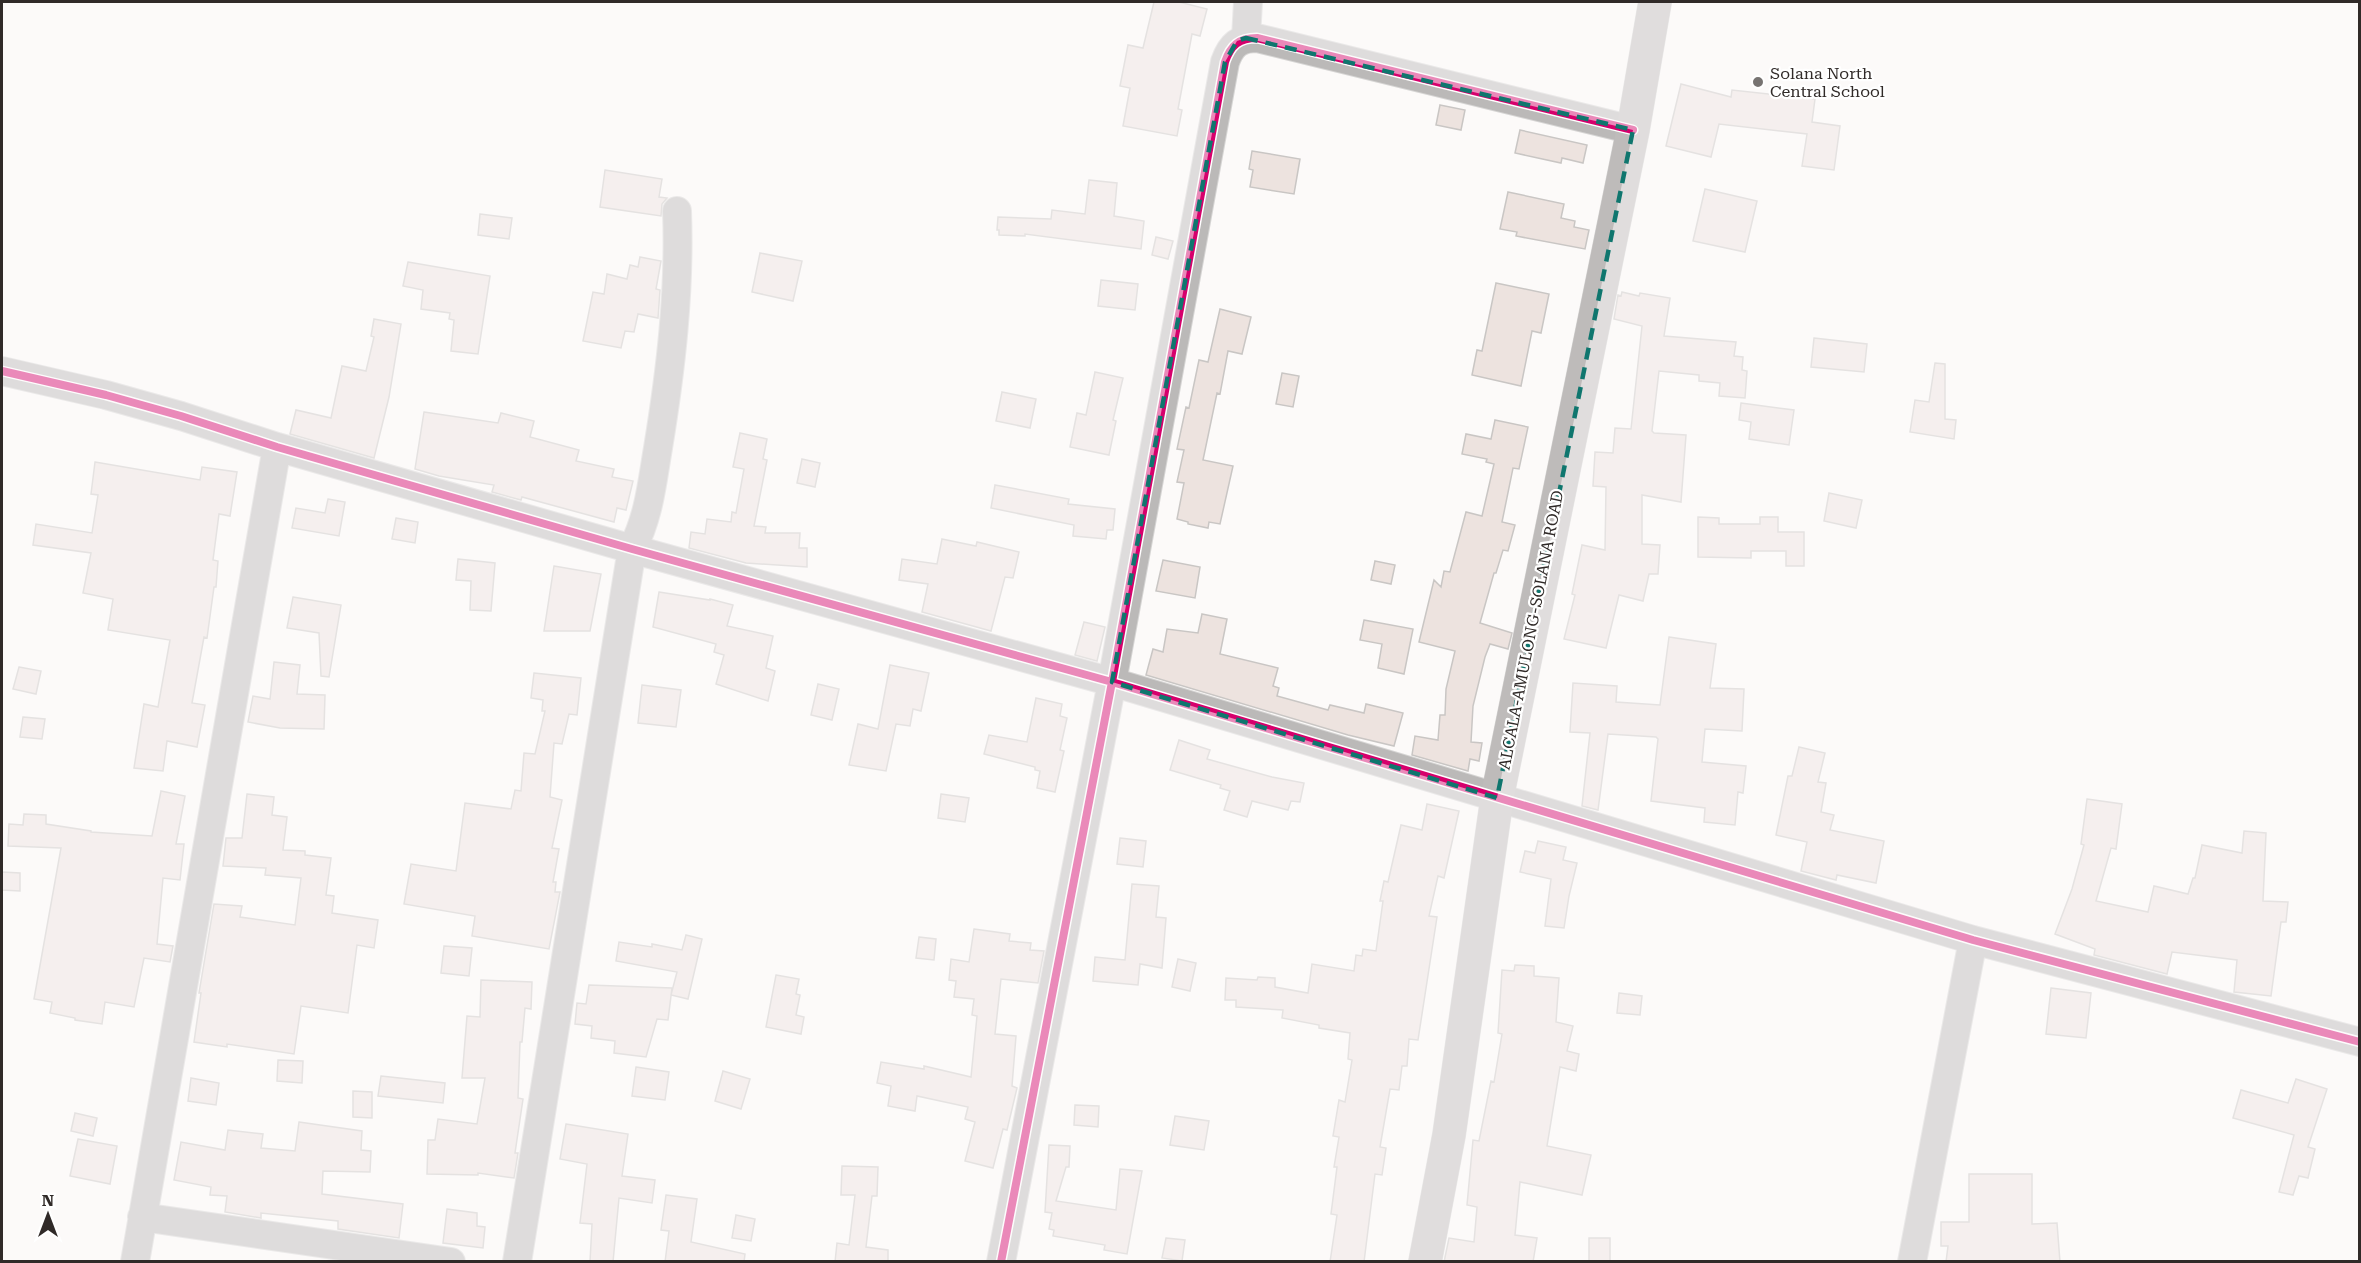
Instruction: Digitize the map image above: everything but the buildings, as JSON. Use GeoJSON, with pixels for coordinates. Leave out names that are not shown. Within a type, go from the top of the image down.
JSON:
{"type":"FeatureCollection","features":[{"type":"Feature","properties":{"kind":"main road","name":"ALCALA-AMULONG-SOLANA ROAD"},"geometry":{"type":"LineString","coordinates":[[1425,1262],[1449,1135],[1497,798],[1633,130],[1655,2]]}},
{"type":"Feature","properties":{"kind":"street"},"geometry":{"type":"LineString","coordinates":[[1246,38],[1248,2]]}},
{"type":"Feature","properties":{"kind":"street"},"geometry":{"type":"LineString","coordinates":[[1001,1262],[1112,681],[1225,62],[1229,51],[1237,42],[1246,38],[1257,38],[1633,130]]}},
{"type":"Feature","properties":{"kind":"street"},"geometry":{"type":"LineString","coordinates":[[517,1262],[632,549],[641,532],[648,508],[673,350],[679,256],[676,211]]}},
{"type":"Feature","properties":{"kind":"street"},"geometry":{"type":"LineString","coordinates":[[2,371],[106,395],[277,447],[632,549],[1112,681],[1973,940],[2360,1042]]}},
{"type":"Feature","properties":{"kind":"street"},"geometry":{"type":"LineString","coordinates":[[135,1262],[277,447]]}},
{"type":"Feature","properties":{"kind":"street"},"geometry":{"type":"LineString","coordinates":[[1912,1262],[1973,940]]}},
{"type":"Feature","properties":{"kind":"street"},"geometry":{"type":"LineString","coordinates":[[142,1217],[451,1262]]}},
{"type":"Feature","properties":{"kind":"highlighted area"},"geometry":{"type":"Polygon","coordinates":[[[1246,38],[1633,130],[1497,798],[1112,682],[1225,62],[1237,41],[1246,38]]]}},
{"type":"Feature","properties":{"kind":"cycle path"},"geometry":{"type":"LineString","coordinates":[[1001,1262],[1112,682],[1225,62],[1230,51],[1245,39],[1257,38],[1633,130]]}},
{"type":"Feature","properties":{"kind":"cycle path"},"geometry":{"type":"LineString","coordinates":[[2,371],[106,395],[181,416],[277,447],[632,549],[1112,682],[1973,940],[2360,1042]]}},
{"type":"Feature","properties":{"kind":"place","name":"Solana North Central School"},"geometry":{"type":"Point","coordinates":[1758,82]}}]}
